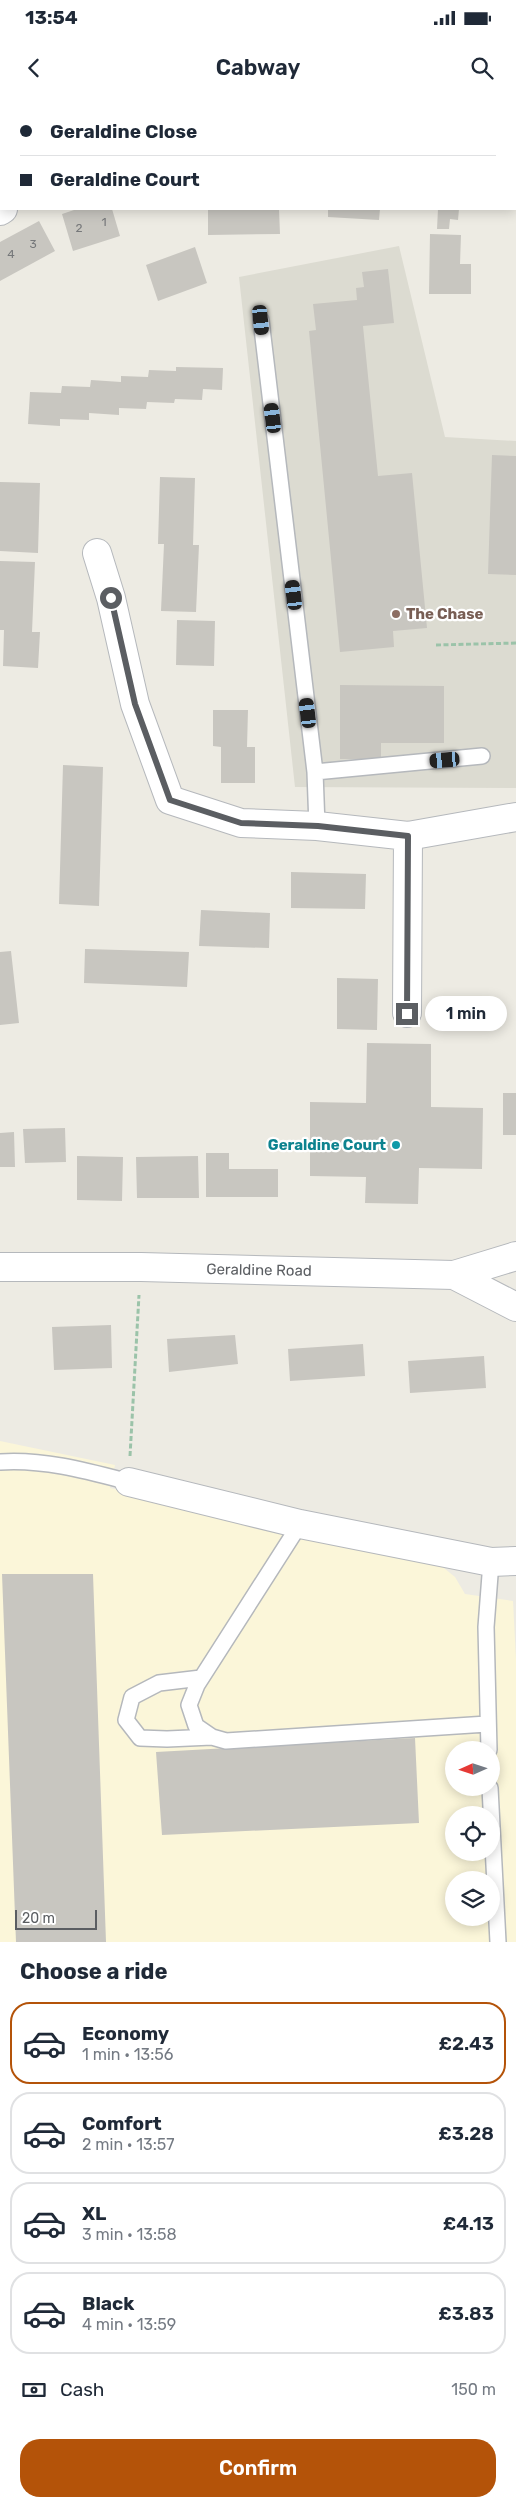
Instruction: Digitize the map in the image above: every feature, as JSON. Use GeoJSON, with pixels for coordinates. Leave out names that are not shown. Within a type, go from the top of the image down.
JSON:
{"type":"FeatureCollection","features":[{"type":"Feature","properties":{"kind":"street"},"geometry":{"type":"LineString","coordinates":[[97,553],[111,598],[135,704],[170,800],[241,823],[318,826],[408,836],[516,817]]}},
{"type":"Feature","properties":{"kind":"street"},"geometry":{"type":"LineString","coordinates":[[407,1014],[408,836]]}},
{"type":"Feature","properties":{"kind":"street","name":"Geraldine Road"},"geometry":{"type":"LineString","coordinates":[[0,1267],[141,1267],[454,1275],[516,1256]]}},
{"type":"Feature","properties":{"kind":"street"},"geometry":{"type":"LineString","coordinates":[[454,1275],[516,1307]]}},
{"type":"Feature","properties":{"kind":"street"},"geometry":{"type":"LineString","coordinates":[[129,1482],[300,1524],[504,1561]]}},
{"type":"Feature","properties":{"kind":"lane"},"geometry":{"type":"LineString","coordinates":[[261,320],[315,772],[318,826]]}},
{"type":"Feature","properties":{"kind":"lane"},"geometry":{"type":"LineString","coordinates":[[315,772],[482,756]]}},
{"type":"Feature","properties":{"kind":"lane"},"geometry":{"type":"LineString","coordinates":[[0,1462],[24,1460],[83,1470],[129,1482]]}},
{"type":"Feature","properties":{"kind":"lane"},"geometry":{"type":"LineString","coordinates":[[212,1737],[196,1726],[189,1705],[201,1678],[300,1524]]}},
{"type":"Feature","properties":{"kind":"lane"},"geometry":{"type":"LineString","coordinates":[[488,1741],[486,1627],[504,1561]]}},
{"type":"Feature","properties":{"kind":"lane"},"geometry":{"type":"LineString","coordinates":[[201,1678],[159,1683],[132,1697],[126,1720],[140,1738],[212,1737],[226,1741],[487,1724]]}},
{"type":"Feature","properties":{"kind":"lane"},"geometry":{"type":"LineString","coordinates":[[490,1796],[498,1942]]}},
{"type":"Feature","properties":{"kind":"path"},"geometry":{"type":"LineString","coordinates":[[436,645],[516,643]]}},
{"type":"Feature","properties":{"kind":"path"},"geometry":{"type":"LineString","coordinates":[[129,1482],[141,1267]]}},
{"type":"Feature","properties":{"kind":"shaded area","name":"The Chase"},"geometry":{"type":"Polygon","coordinates":[[[399,246],[445,437],[516,441],[516,788],[295,787],[239,277],[399,246]]]}},
{"type":"Feature","properties":{"kind":"shaded area"},"geometry":{"type":"Polygon","coordinates":[[[0,1441],[115,1465],[110,1488],[273,1524],[439,1564],[455,1577],[465,1594],[513,1601],[516,1659],[516,1942],[0,1942],[0,1441]]]}},
{"type":"Feature","properties":{"kind":"building"},"geometry":{"type":"Polygon","coordinates":[[[74,210],[112,210],[120,236],[73,251],[62,214],[74,210]]]}},
{"type":"Feature","properties":{"kind":"building"},"geometry":{"type":"Polygon","coordinates":[[[208,210],[279,210],[280,234],[208,235],[208,210]]]}},
{"type":"Feature","properties":{"kind":"building"},"geometry":{"type":"Polygon","coordinates":[[[328,210],[380,210],[379,220],[328,217],[328,210]]]}},
{"type":"Feature","properties":{"kind":"building"},"geometry":{"type":"Polygon","coordinates":[[[438,210],[459,210],[458,220],[450,219],[449,229],[437,229],[438,210]]]}},
{"type":"Feature","properties":{"kind":"building"},"geometry":{"type":"Polygon","coordinates":[[[39,221],[55,251],[0,281],[0,242],[39,221]]]}},
{"type":"Feature","properties":{"kind":"building"},"geometry":{"type":"Polygon","coordinates":[[[430,234],[461,235],[460,264],[471,264],[471,294],[429,294],[430,234]]]}},
{"type":"Feature","properties":{"kind":"building"},"geometry":{"type":"Polygon","coordinates":[[[195,247],[207,283],[158,301],[146,265],[195,247]]]}},
{"type":"Feature","properties":{"kind":"building"},"geometry":{"type":"Polygon","coordinates":[[[388,269],[394,323],[363,326],[378,476],[412,473],[427,628],[393,631],[394,647],[340,652],[309,331],[316,330],[313,304],[357,300],[356,288],[364,287],[362,272],[388,269]]]}},
{"type":"Feature","properties":{"kind":"building"},"geometry":{"type":"Polygon","coordinates":[[[176,367],[223,368],[222,390],[203,389],[202,400],[175,399],[174,403],[147,402],[146,409],[119,408],[119,415],[89,413],[89,420],[60,419],[60,426],[28,424],[30,392],[61,393],[62,386],[90,387],[91,380],[121,382],[121,376],[148,377],[149,370],[176,371],[176,367]]]}},
{"type":"Feature","properties":{"kind":"building"},"geometry":{"type":"Polygon","coordinates":[[[492,455],[516,456],[516,575],[488,574],[492,455]]]}},
{"type":"Feature","properties":{"kind":"building"},"geometry":{"type":"Polygon","coordinates":[[[160,477],[195,478],[193,545],[199,545],[196,612],[161,611],[164,544],[158,544],[160,477]]]}},
{"type":"Feature","properties":{"kind":"building"},"geometry":{"type":"Polygon","coordinates":[[[0,482],[40,483],[38,553],[0,551],[0,482]]]}},
{"type":"Feature","properties":{"kind":"building"},"geometry":{"type":"Polygon","coordinates":[[[0,561],[35,562],[32,632],[40,632],[38,668],[3,666],[4,630],[0,630],[0,561]]]}},
{"type":"Feature","properties":{"kind":"building"},"geometry":{"type":"Polygon","coordinates":[[[177,620],[215,621],[214,666],[176,665],[177,620]]]}},
{"type":"Feature","properties":{"kind":"building"},"geometry":{"type":"Polygon","coordinates":[[[340,685],[444,686],[444,743],[381,743],[381,759],[340,759],[340,685]]]}},
{"type":"Feature","properties":{"kind":"building"},"geometry":{"type":"Polygon","coordinates":[[[213,710],[248,710],[247,747],[255,747],[255,783],[221,783],[221,747],[213,746],[213,710]]]}},
{"type":"Feature","properties":{"kind":"building"},"geometry":{"type":"Polygon","coordinates":[[[63,765],[103,767],[99,906],[59,904],[63,765]]]}},
{"type":"Feature","properties":{"kind":"building"},"geometry":{"type":"Polygon","coordinates":[[[291,872],[366,874],[365,909],[291,908],[291,872]]]}},
{"type":"Feature","properties":{"kind":"building"},"geometry":{"type":"Polygon","coordinates":[[[201,910],[270,913],[269,948],[199,946],[201,910]]]}},
{"type":"Feature","properties":{"kind":"building"},"geometry":{"type":"Polygon","coordinates":[[[85,949],[189,952],[187,987],[84,983],[85,949]]]}},
{"type":"Feature","properties":{"kind":"building"},"geometry":{"type":"Polygon","coordinates":[[[11,951],[19,1023],[0,1025],[0,952],[11,951]]]}},
{"type":"Feature","properties":{"kind":"building"},"geometry":{"type":"Polygon","coordinates":[[[337,978],[378,979],[377,1030],[337,1029],[337,978]]]}},
{"type":"Feature","properties":{"kind":"building","name":"Geraldine Court"},"geometry":{"type":"Polygon","coordinates":[[[367,1043],[431,1044],[431,1107],[483,1108],[482,1169],[419,1168],[418,1204],[365,1203],[366,1177],[310,1176],[310,1102],[366,1103],[367,1043]]]}},
{"type":"Feature","properties":{"kind":"building"},"geometry":{"type":"Polygon","coordinates":[[[503,1093],[516,1093],[516,1135],[503,1135],[503,1093]]]}},
{"type":"Feature","properties":{"kind":"building"},"geometry":{"type":"Polygon","coordinates":[[[65,1128],[66,1162],[25,1163],[23,1129],[65,1128]]]}},
{"type":"Feature","properties":{"kind":"building"},"geometry":{"type":"Polygon","coordinates":[[[14,1132],[15,1167],[0,1167],[0,1133],[14,1132]]]}},
{"type":"Feature","properties":{"kind":"building"},"geometry":{"type":"Polygon","coordinates":[[[206,1153],[229,1153],[229,1169],[278,1169],[278,1197],[206,1197],[206,1153]]]}},
{"type":"Feature","properties":{"kind":"building"},"geometry":{"type":"Polygon","coordinates":[[[77,1156],[123,1157],[122,1201],[77,1200],[77,1156]]]}},
{"type":"Feature","properties":{"kind":"building"},"geometry":{"type":"Polygon","coordinates":[[[198,1156],[199,1198],[137,1198],[136,1157],[198,1156]]]}},
{"type":"Feature","properties":{"kind":"building"},"geometry":{"type":"Polygon","coordinates":[[[111,1325],[112,1368],[54,1370],[52,1327],[111,1325]]]}},
{"type":"Feature","properties":{"kind":"building"},"geometry":{"type":"Polygon","coordinates":[[[235,1335],[238,1364],[169,1372],[167,1339],[235,1335]]]}},
{"type":"Feature","properties":{"kind":"building"},"geometry":{"type":"Polygon","coordinates":[[[363,1344],[365,1376],[290,1381],[288,1349],[363,1344]]]}},
{"type":"Feature","properties":{"kind":"building"},"geometry":{"type":"Polygon","coordinates":[[[484,1356],[486,1388],[410,1393],[408,1361],[484,1356]]]}},
{"type":"Feature","properties":{"kind":"building"},"geometry":{"type":"Polygon","coordinates":[[[2,1574],[93,1574],[106,1942],[16,1942],[2,1574]]]}},
{"type":"Feature","properties":{"kind":"building"},"geometry":{"type":"Polygon","coordinates":[[[415,1738],[419,1823],[162,1835],[156,1752],[415,1738]]]}},
{"type":"Feature","properties":{"kind":"place","name":"The Chase"},"geometry":{"type":"Point","coordinates":[396,614]}},
{"type":"Feature","properties":{"kind":"place","name":"Geraldine Court"},"geometry":{"type":"Point","coordinates":[396,1145]}},
{"type":"Feature","properties":{"kind":"route"},"geometry":{"type":"LineString","coordinates":[[111,598],[135,704],[170,800],[241,823],[318,826],[408,836],[407,1014]]}}]}
